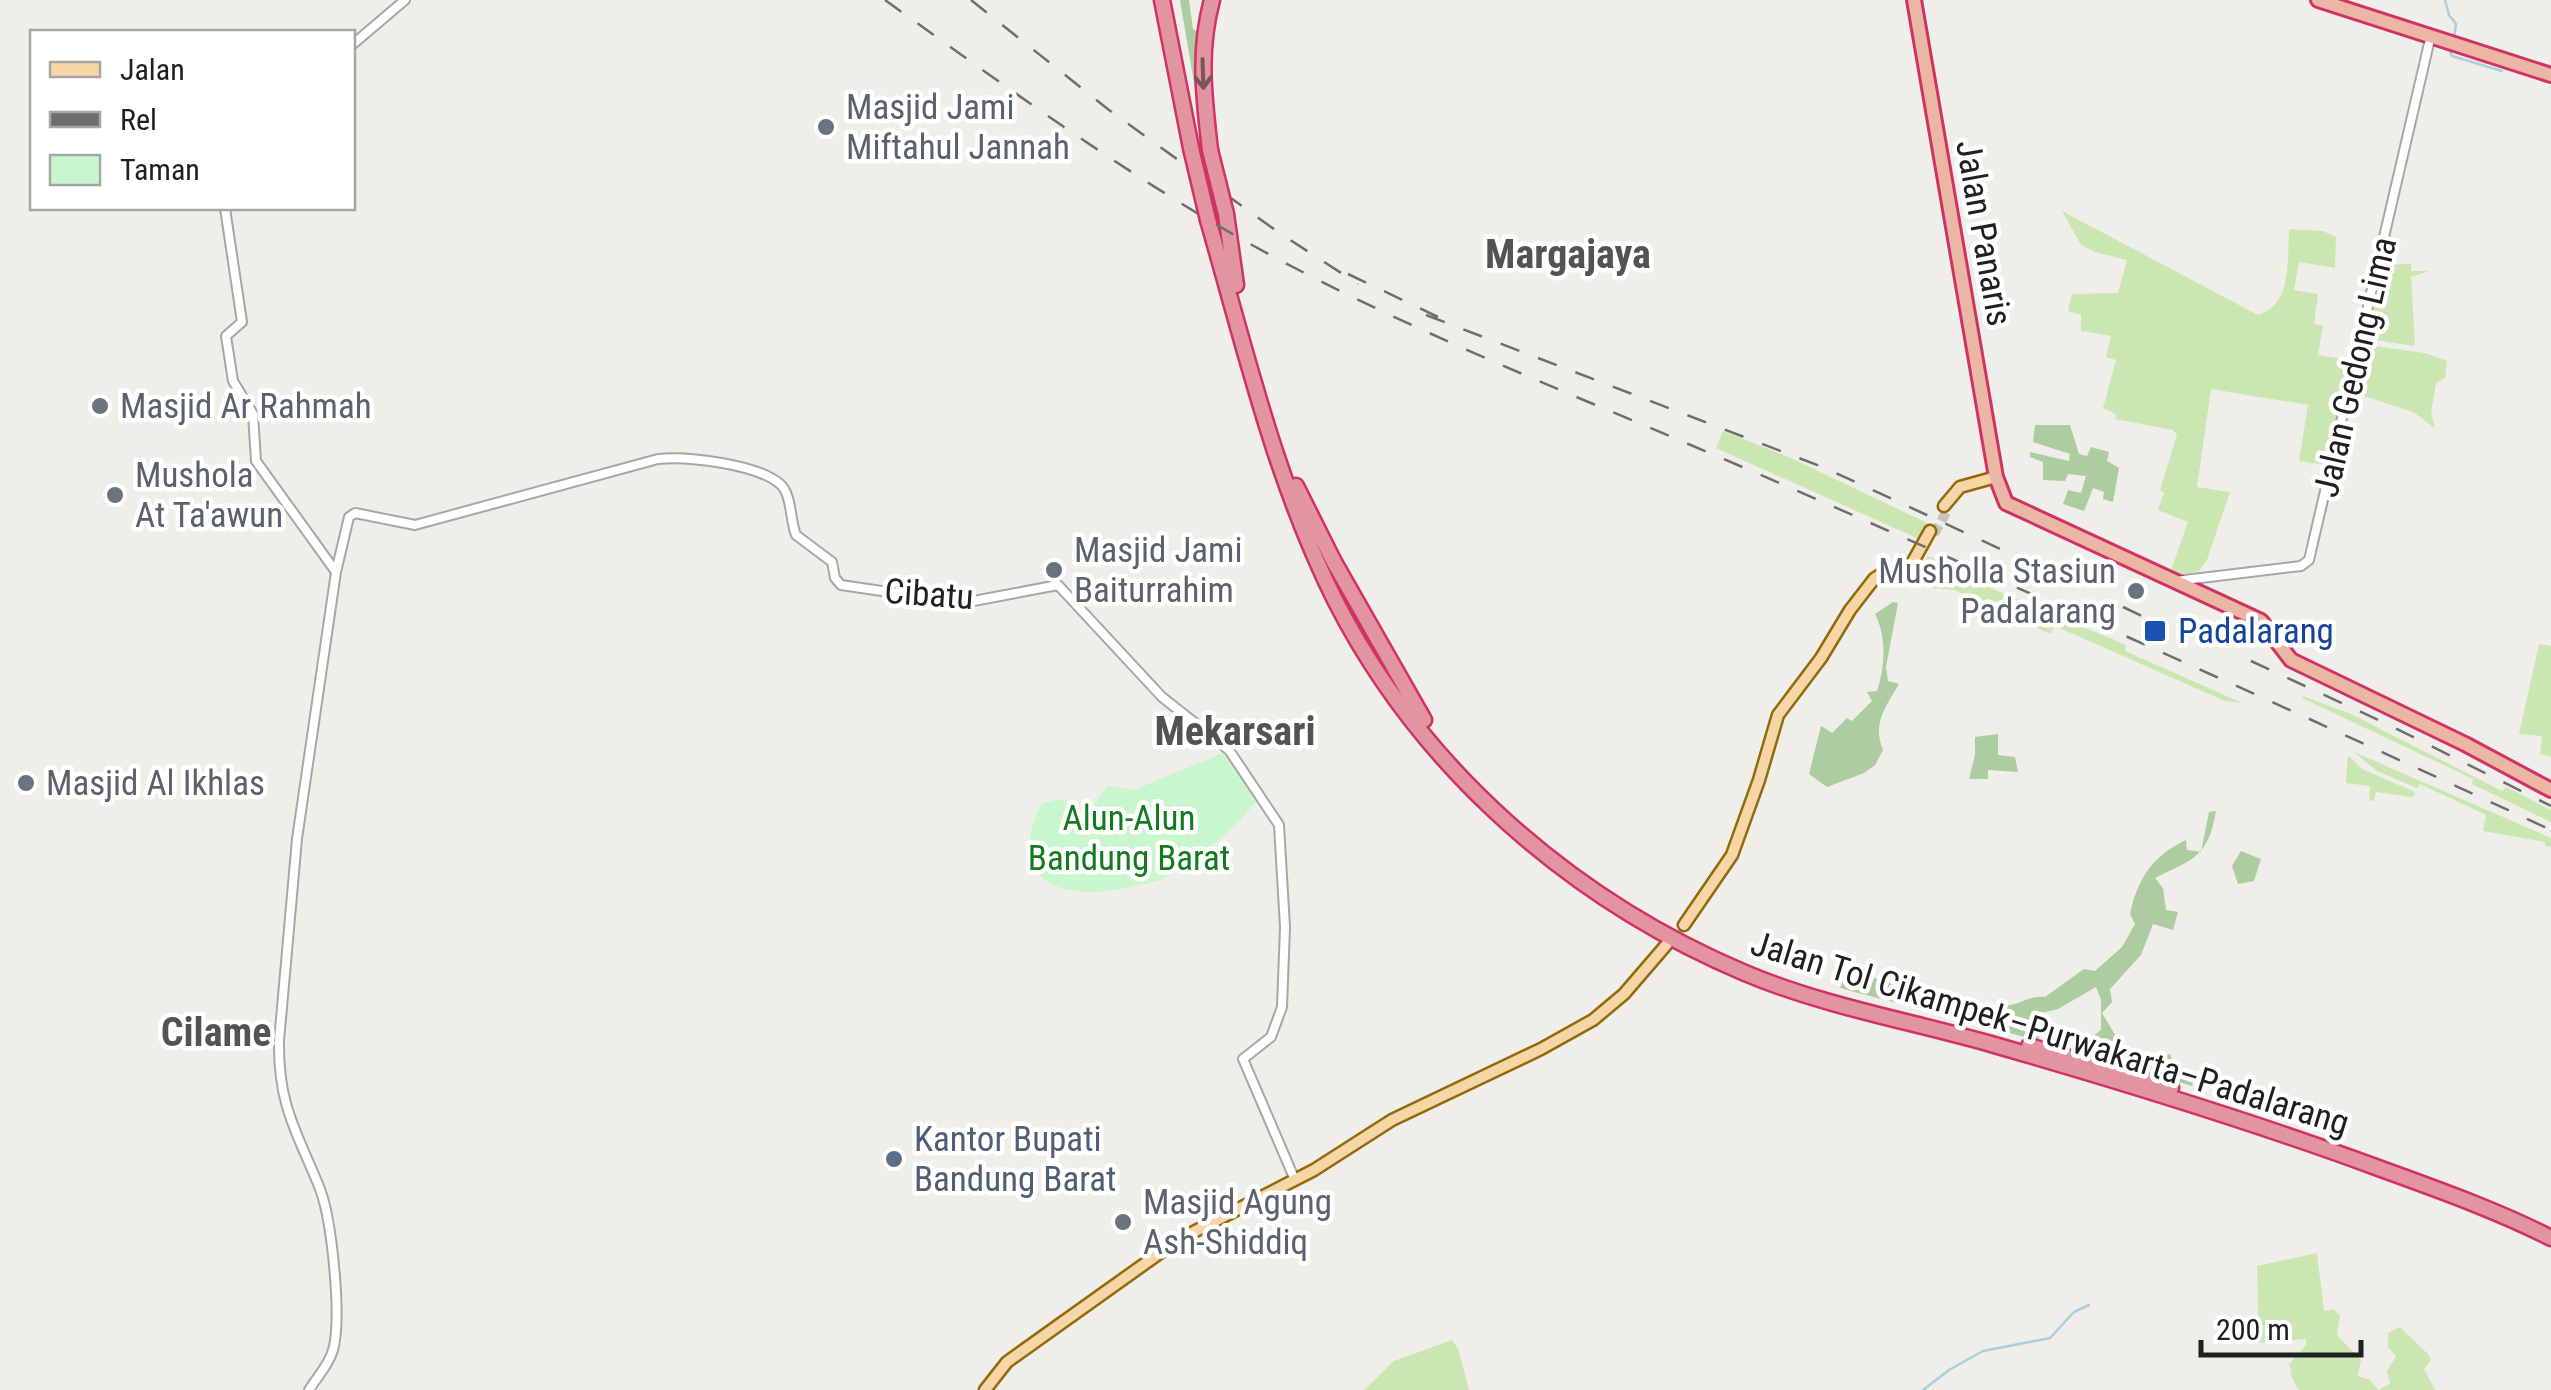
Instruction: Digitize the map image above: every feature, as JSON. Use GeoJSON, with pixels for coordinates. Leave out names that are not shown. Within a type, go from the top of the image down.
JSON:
{"type":"FeatureCollection","features":[{"type":"Feature","properties":{"kind":"highway","name":"Jalan Tol Cikampek–Purwakarta–Padalarang"},"geometry":{"type":"LineString","coordinates":[[1162,0],[1277,456],[1299,519],[1337,603],[1391,690],[1456,772],[1506,822],[1565,871],[1652,928],[1748,974],[2288,1135],[2463,1200],[2551,1238]]}},
{"type":"Feature","properties":{"kind":"highway","name":"Jalan Tol Cikampek–Purwakarta–Padalarang"},"geometry":{"type":"LineString","coordinates":[[1171,0],[1200,148]]}},
{"type":"Feature","properties":{"kind":"highway"},"geometry":{"type":"LineString","coordinates":[[1200,148],[1203,37],[1212,0]]}},
{"type":"Feature","properties":{"kind":"highway","name":"Jalan Panaris"},"geometry":{"type":"LineString","coordinates":[[1914,0],[1996,476]]}},
{"type":"Feature","properties":{"kind":"highway"},"geometry":{"type":"LineString","coordinates":[[2303,0],[2461,46]]}},
{"type":"Feature","properties":{"kind":"highway"},"geometry":{"type":"LineString","coordinates":[[2318,0],[2551,75]]}},
{"type":"Feature","properties":{"kind":"highway","name":"Jalan Tol Cikampek–Purwakarta–Padalarang"},"geometry":{"type":"LineString","coordinates":[[1217,217],[1296,486],[1344,599],[1424,720],[1511,816],[1571,865],[1658,922],[1733,958],[1837,995],[2102,1066],[2290,1126],[2445,1183],[2551,1229]]}},
{"type":"Feature","properties":{"kind":"highway"},"geometry":{"type":"LineString","coordinates":[[1996,476],[2002,499],[2010,508],[2248,615],[2264,624],[2291,660],[2551,790]]}},
{"type":"Feature","properties":{"kind":"main road"},"geometry":{"type":"LineString","coordinates":[[1946,508],[1975,482],[1996,476]]}},
{"type":"Feature","properties":{"kind":"main road"},"geometry":{"type":"LineString","coordinates":[[1684,925],[1732,855],[1760,780],[1778,715],[1822,658],[1850,610],[1874,579],[1883,573],[1910,568],[1932,532]]}},
{"type":"Feature","properties":{"kind":"main road"},"geometry":{"type":"LineString","coordinates":[[985,1390],[1008,1362],[1142,1263],[1194,1230],[1295,1180],[1392,1120],[1593,1020],[1624,994],[1667,944]]}},
{"type":"Feature","properties":{"kind":"street"},"geometry":{"type":"LineString","coordinates":[[355,42],[405,0]]}},
{"type":"Feature","properties":{"kind":"street","name":"Jalan Gedong Lima"},"geometry":{"type":"LineString","coordinates":[[2175,581],[2301,566],[2311,554],[2430,39]]}},
{"type":"Feature","properties":{"kind":"street"},"geometry":{"type":"LineString","coordinates":[[225,210],[242,322],[226,336],[228,360],[236,389],[253,414],[256,461],[336,572],[297,839],[279,1041],[279,1071],[288,1115],[321,1192],[334,1271],[332,1353],[309,1390]]}},
{"type":"Feature","properties":{"kind":"street","name":"Cibatu"},"geometry":{"type":"LineString","coordinates":[[336,572],[349,516],[355,513],[415,525],[669,458],[742,468],[780,483],[786,492],[796,536],[832,562],[835,578],[841,585],[963,603],[1058,586],[1162,697],[1229,750],[1279,825],[1285,928],[1282,1007],[1271,1038],[1243,1060],[1295,1180]]}},
{"type":"Feature","properties":{"kind":"green space"},"geometry":{"type":"Polygon","coordinates":[[[1180,0],[1189,0],[1193,29],[1199,33],[1200,118],[1180,0]]]}},
{"type":"Feature","properties":{"kind":"green space"},"geometry":{"type":"Polygon","coordinates":[[[2062,211],[2258,315],[2269,310],[2283,291],[2289,229],[2323,231],[2336,237],[2335,268],[2299,262],[2294,290],[2318,294],[2314,324],[2323,326],[2318,355],[2350,360],[2327,465],[2299,461],[2308,405],[2211,389],[2197,487],[2230,492],[2207,560],[2199,571],[2170,573],[2188,522],[2158,510],[2177,435],[2173,430],[2115,419],[2116,414],[2103,408],[2116,360],[2106,357],[2111,336],[2081,331],[2081,315],[2068,311],[2072,294],[2118,293],[2127,260],[2081,245],[2062,211]]]}},
{"type":"Feature","properties":{"kind":"green space"},"geometry":{"type":"Polygon","coordinates":[[[2411,264],[2411,271],[2428,271],[2411,277],[2415,346],[2374,340],[2366,335],[2379,265],[2411,264]]]}},
{"type":"Feature","properties":{"kind":"green space"},"geometry":{"type":"Polygon","coordinates":[[[2367,345],[2425,353],[2447,361],[2445,378],[2436,383],[2431,412],[2435,428],[2413,412],[2355,393],[2367,345]]]}},
{"type":"Feature","properties":{"kind":"green space"},"geometry":{"type":"Polygon","coordinates":[[[2035,425],[2070,425],[2079,454],[2087,456],[2091,447],[2109,452],[2107,461],[2119,468],[2113,502],[2103,499],[2104,492],[2093,488],[2084,511],[2063,504],[2068,490],[2081,493],[2086,476],[2068,474],[2065,481],[2043,480],[2043,462],[2030,457],[2030,452],[2069,461],[2070,454],[2033,442],[2035,425]]]}},
{"type":"Feature","properties":{"kind":"green space"},"geometry":{"type":"Polygon","coordinates":[[[1723,431],[1791,458],[1929,524],[1919,539],[1716,448],[1723,431]]]}},
{"type":"Feature","properties":{"kind":"green space"},"geometry":{"type":"Polygon","coordinates":[[[1928,556],[1963,571],[1962,576],[2126,645],[2125,651],[2242,703],[2225,701],[2055,626],[2050,634],[1954,590],[1931,588],[1920,579],[1918,571],[1928,556]]]}},
{"type":"Feature","properties":{"kind":"green space"},"geometry":{"type":"Polygon","coordinates":[[[1893,602],[1898,603],[1886,667],[1888,681],[1899,684],[1880,724],[1883,750],[1875,765],[1864,773],[1827,787],[1809,774],[1821,726],[1832,733],[1847,718],[1852,721],[1872,701],[1867,692],[1877,691],[1884,652],[1875,614],[1893,602]]]}},
{"type":"Feature","properties":{"kind":"green space"},"geometry":{"type":"Polygon","coordinates":[[[2539,644],[2551,646],[2551,757],[2540,754],[2542,736],[2519,734],[2539,644]]]}},
{"type":"Feature","properties":{"kind":"green space"},"geometry":{"type":"Polygon","coordinates":[[[2303,696],[2353,715],[2502,791],[2506,787],[2551,810],[2551,822],[2472,784],[2473,779],[2303,696]]]}},
{"type":"Feature","properties":{"kind":"green space"},"geometry":{"type":"Polygon","coordinates":[[[1998,734],[1998,755],[2015,757],[2018,772],[1988,770],[1988,779],[1969,779],[1975,737],[1998,734]]]}},
{"type":"Feature","properties":{"kind":"green space","name":"Alun-Alun Bandung Barat"},"geometry":{"type":"Polygon","coordinates":[[[1225,752],[1256,801],[1226,834],[1163,879],[1101,891],[1078,891],[1044,879],[1034,867],[1030,850],[1032,829],[1042,803],[1059,799],[1068,803],[1097,801],[1107,786],[1134,790],[1225,752]]]}},
{"type":"Feature","properties":{"kind":"green space"},"geometry":{"type":"Polygon","coordinates":[[[2354,752],[2551,838],[2551,847],[2545,846],[2545,842],[2483,831],[2486,815],[2420,784],[2417,788],[2377,771],[2354,752]]]}},
{"type":"Feature","properties":{"kind":"green space"},"geometry":{"type":"Polygon","coordinates":[[[2348,755],[2362,769],[2415,792],[2413,797],[2376,792],[2374,801],[2369,800],[2370,786],[2346,783],[2348,755]]]}},
{"type":"Feature","properties":{"kind":"green space"},"geometry":{"type":"Polygon","coordinates":[[[2216,811],[2209,838],[2201,850],[2209,812],[2216,811]]]}},
{"type":"Feature","properties":{"kind":"green space"},"geometry":{"type":"Polygon","coordinates":[[[2186,840],[2187,850],[2200,852],[2155,878],[2163,888],[2166,910],[2178,912],[2173,930],[2153,924],[2141,955],[2110,989],[2112,1002],[2102,1013],[2129,1058],[2157,1068],[2160,1057],[2170,1054],[2174,1065],[2182,1065],[2185,1076],[2194,1079],[2192,1086],[2088,1055],[2076,1045],[2077,1037],[2101,1030],[2101,1000],[2096,987],[2058,1009],[2033,1015],[2031,1021],[2045,1028],[2036,1040],[1840,988],[1847,969],[1974,1011],[2045,997],[2084,969],[2095,971],[2122,947],[2135,924],[2130,914],[2137,889],[2164,853],[2186,840]]]}},
{"type":"Feature","properties":{"kind":"green space"},"geometry":{"type":"Polygon","coordinates":[[[2241,851],[2261,859],[2254,881],[2238,884],[2232,866],[2241,851]]]}},
{"type":"Feature","properties":{"kind":"green space"},"geometry":{"type":"Polygon","coordinates":[[[2317,1253],[2324,1311],[2333,1309],[2340,1315],[2337,1335],[2361,1360],[2358,1376],[2370,1380],[2378,1390],[2299,1390],[2289,1364],[2306,1345],[2306,1339],[2259,1343],[2257,1266],[2317,1253]]]}},
{"type":"Feature","properties":{"kind":"green space"},"geometry":{"type":"Polygon","coordinates":[[[2400,1327],[2429,1355],[2431,1360],[2424,1369],[2435,1390],[2378,1390],[2390,1384],[2387,1371],[2396,1356],[2388,1347],[2388,1333],[2400,1327]]]}},
{"type":"Feature","properties":{"kind":"green space"},"geometry":{"type":"Polygon","coordinates":[[[1452,1340],[1458,1348],[1469,1390],[1364,1390],[1394,1361],[1452,1340]]]}},
{"type":"Feature","properties":{"kind":"waterway"},"geometry":{"type":"LineString","coordinates":[[2445,0],[2456,24],[2454,37]]}},
{"type":"Feature","properties":{"kind":"waterway"},"geometry":{"type":"LineString","coordinates":[[2449,50],[2452,56],[2502,71]]}},
{"type":"Feature","properties":{"kind":"waterway"},"geometry":{"type":"LineString","coordinates":[[1923,1390],[1983,1351],[2050,1338],[2074,1312],[2089,1305]]}},
{"type":"Feature","properties":{"kind":"tunnel"},"geometry":{"type":"LineString","coordinates":[[1934,534],[1948,509]]}},
{"type":"Feature","properties":{"kind":"railway"},"geometry":{"type":"LineString","coordinates":[[885,0],[1106,155],[1197,213],[1304,273],[1429,333],[1949,557],[2551,830]]}},
{"type":"Feature","properties":{"kind":"railway"},"geometry":{"type":"LineString","coordinates":[[971,0],[1109,110],[1278,232],[1358,284]]}},
{"type":"Feature","properties":{"kind":"railway"},"geometry":{"type":"LineString","coordinates":[[1348,274],[1438,317]]}},
{"type":"Feature","properties":{"kind":"railway"},"geometry":{"type":"LineString","coordinates":[[1426,315],[1825,468],[2074,583]]}},
{"type":"Feature","properties":{"kind":"railway"},"geometry":{"type":"LineString","coordinates":[[2123,607],[2157,623]]}},
{"type":"Feature","properties":{"kind":"railway"},"geometry":{"type":"LineString","coordinates":[[2251,661],[2551,806]]}},
{"type":"Feature","properties":{"kind":"place","name":"Masjid Jami Miftahul Jannah"},"geometry":{"type":"Point","coordinates":[826,127]}},
{"type":"Feature","properties":{"kind":"place","name":"Masjid Ar Rahmah"},"geometry":{"type":"Point","coordinates":[100,406]}},
{"type":"Feature","properties":{"kind":"place","name":"Mushola At Ta'awun"},"geometry":{"type":"Point","coordinates":[115,495]}},
{"type":"Feature","properties":{"kind":"place","name":"Masjid Jami Baiturrahim"},"geometry":{"type":"Point","coordinates":[1054,570]}},
{"type":"Feature","properties":{"kind":"place","name":"Musholla Stasiun Padalarang"},"geometry":{"type":"Point","coordinates":[2136,591]}},
{"type":"Feature","properties":{"kind":"place","name":"Padalarang"},"geometry":{"type":"Point","coordinates":[2155,631]}},
{"type":"Feature","properties":{"kind":"place","name":"Masjid Al Ikhlas"},"geometry":{"type":"Point","coordinates":[26,783]}},
{"type":"Feature","properties":{"kind":"place","name":"Kantor Bupati Bandung Barat"},"geometry":{"type":"Point","coordinates":[894,1159]}},
{"type":"Feature","properties":{"kind":"place","name":"Masjid Agung Ash-Shiddiq"},"geometry":{"type":"Point","coordinates":[1123,1222]}},
{"type":"Feature","properties":{"kind":"district","name":"Margajaya"},"geometry":{"type":"Point","coordinates":[1568,254]}},
{"type":"Feature","properties":{"kind":"district","name":"Mekarsari"},"geometry":{"type":"Point","coordinates":[1235,731]}},
{"type":"Feature","properties":{"kind":"district","name":"Cilame"},"geometry":{"type":"Point","coordinates":[216,1032]}}]}
